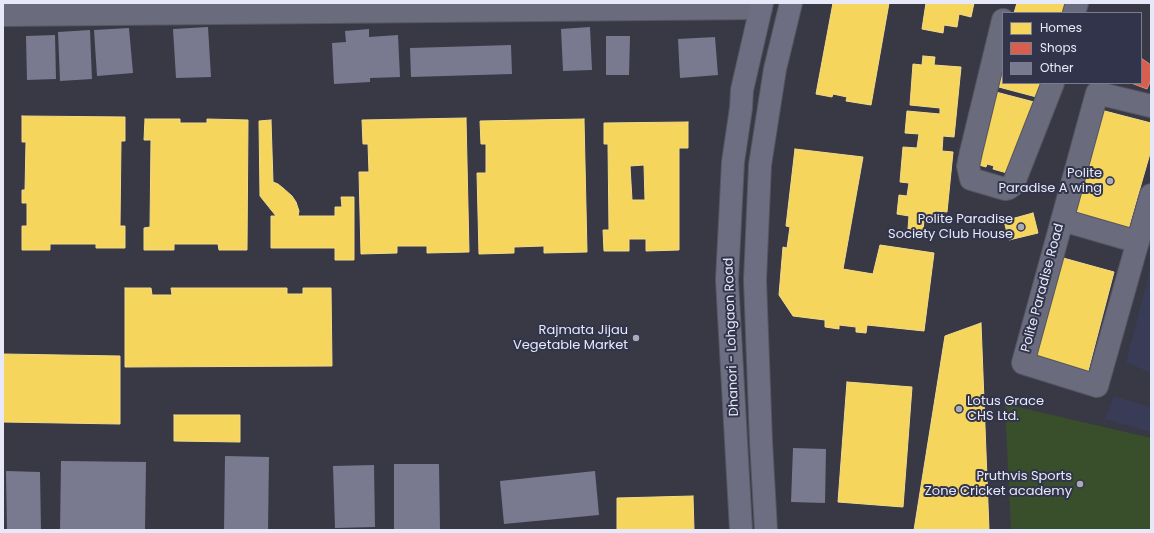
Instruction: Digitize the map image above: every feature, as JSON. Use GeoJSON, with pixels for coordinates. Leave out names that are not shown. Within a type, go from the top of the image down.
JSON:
{"type":"FeatureCollection","features":[{"type":"Feature","properties":{"kind":"main road","name":"Dhanori - Lohgaon Road"},"geometry":{"type":"LineString","coordinates":[[766,530],[755,280],[760,165],[775,70],[791,3]]}},
{"type":"Feature","properties":{"kind":"main road","name":"Dhanori - Lohgaon Road"},"geometry":{"type":"LineString","coordinates":[[741,530],[727,280],[733,162],[741,108],[742,90],[762,6]]}},
{"type":"Feature","properties":{"kind":"street"},"geometry":{"type":"LineString","coordinates":[[3,15],[762,6]]}},
{"type":"Feature","properties":{"kind":"street"},"geometry":{"type":"LineString","coordinates":[[1002,24],[968,166],[971,179],[1005,189],[1013,185],[1053,84]]}},
{"type":"Feature","properties":{"kind":"street","name":"Polite Paradise Road"},"geometry":{"type":"LineString","coordinates":[[1151,106],[1097,93],[1023,363],[1097,386],[1151,195]]}},
{"type":"Feature","properties":{"kind":"street"},"geometry":{"type":"LineString","coordinates":[[1062,220],[1138,242]]}},
{"type":"Feature","properties":{"kind":"shaded area"},"geometry":{"type":"Polygon","coordinates":[[[1151,267],[1151,373],[1126,362],[1151,267]]]}},
{"type":"Feature","properties":{"kind":"shaded area"},"geometry":{"type":"Polygon","coordinates":[[[1114,396],[1151,407],[1151,432],[1105,419],[1114,396]]]}},
{"type":"Feature","properties":{"kind":"green space","name":"Pruthvis Sports Zone Cricket academy"},"geometry":{"type":"Polygon","coordinates":[[[1005,404],[1151,438],[1151,530],[1011,530],[1005,404]]]}},
{"type":"Feature","properties":{"kind":"building: Homes"},"geometry":{"type":"Polygon","coordinates":[[[833,3],[889,3],[871,105],[846,101],[847,97],[833,94],[832,97],[816,94],[833,3]]]}},
{"type":"Feature","properties":{"kind":"building: Homes"},"geometry":{"type":"Polygon","coordinates":[[[926,3],[974,3],[971,17],[959,14],[957,27],[944,25],[943,33],[922,29],[926,3]]]}},
{"type":"Feature","properties":{"kind":"building: Homes"},"geometry":{"type":"Polygon","coordinates":[[[1017,3],[1070,3],[1067,12],[1014,12],[1017,3]]]}},
{"type":"Feature","properties":{"kind":"building: Homes"},"geometry":{"type":"Polygon","coordinates":[[[923,56],[935,57],[934,65],[961,67],[954,137],[943,136],[942,151],[953,152],[947,212],[935,211],[934,222],[924,221],[923,230],[908,229],[909,216],[897,214],[899,195],[907,196],[909,183],[900,182],[903,147],[917,148],[919,134],[905,133],[907,111],[940,114],[940,108],[910,105],[913,64],[922,65],[923,56]]]}},
{"type":"Feature","properties":{"kind":"building: Homes"},"geometry":{"type":"Polygon","coordinates":[[[1002,66],[1002,84],[1048,84],[1044,99],[995,86],[1002,66]]]}},
{"type":"Feature","properties":{"kind":"building: Homes"},"geometry":{"type":"Polygon","coordinates":[[[992,91],[1034,102],[1014,175],[993,169],[994,166],[987,164],[986,167],[972,163],[992,91]]]}},
{"type":"Feature","properties":{"kind":"building: Homes","name":"Polite Paradise A wing"},"geometry":{"type":"Polygon","coordinates":[[[1097,109],[1151,123],[1151,150],[1128,230],[1069,212],[1097,109]]]}},
{"type":"Feature","properties":{"kind":"building: Homes"},"geometry":{"type":"Polygon","coordinates":[[[22,116],[125,117],[125,141],[121,141],[120,226],[125,226],[125,248],[96,248],[96,244],[50,244],[50,250],[22,250],[22,226],[27,226],[27,203],[22,203],[22,190],[25,190],[26,142],[22,142],[22,116]]]}},
{"type":"Feature","properties":{"kind":"building: Homes"},"geometry":{"type":"Polygon","coordinates":[[[466,118],[469,252],[427,253],[427,246],[397,246],[397,253],[361,254],[359,172],[369,172],[368,144],[363,144],[362,120],[466,118]]]}},
{"type":"Feature","properties":{"kind":"building: Homes"},"geometry":{"type":"Polygon","coordinates":[[[145,119],[180,119],[180,123],[207,123],[207,119],[248,120],[247,250],[219,250],[218,244],[174,244],[174,250],[144,250],[144,228],[150,227],[151,140],[144,140],[145,119]]]}},
{"type":"Feature","properties":{"kind":"building: Homes"},"geometry":{"type":"Polygon","coordinates":[[[584,119],[587,252],[544,253],[544,246],[514,247],[514,253],[479,254],[477,173],[486,173],[486,144],[481,144],[480,121],[584,119]]]}},
{"type":"Feature","properties":{"kind":"building: Homes"},"geometry":{"type":"Polygon","coordinates":[[[271,120],[273,182],[278,184],[292,196],[299,211],[298,216],[335,216],[335,207],[342,207],[341,197],[354,197],[354,260],[335,260],[335,248],[271,248],[271,216],[276,216],[260,196],[259,121],[271,120]]]}},
{"type":"Feature","properties":{"kind":"building: Homes"},"geometry":{"type":"Polygon","coordinates":[[[688,122],[688,148],[679,148],[679,250],[646,251],[646,239],[629,239],[629,251],[604,251],[603,230],[609,230],[608,144],[604,144],[604,123],[688,122]],[[644,165],[630,166],[632,200],[645,200],[644,165]]]}},
{"type":"Feature","properties":{"kind":"building: Homes"},"geometry":{"type":"Polygon","coordinates":[[[795,149],[863,157],[843,269],[873,274],[880,245],[934,253],[924,331],[867,325],[866,333],[856,332],[856,327],[839,325],[839,329],[825,327],[825,320],[793,316],[779,295],[783,247],[787,248],[790,227],[786,226],[795,149]]]}},
{"type":"Feature","properties":{"kind":"building: Homes","name":"Polite Paradise Society Club House"},"geometry":{"type":"Polygon","coordinates":[[[1033,213],[1038,233],[1009,240],[1004,221],[1033,213]]]}},
{"type":"Feature","properties":{"kind":"building: Homes"},"geometry":{"type":"Polygon","coordinates":[[[1056,256],[1114,272],[1086,379],[1027,363],[1056,256]]]}},
{"type":"Feature","properties":{"kind":"building: Homes"},"geometry":{"type":"Polygon","coordinates":[[[125,288],[151,288],[152,295],[172,295],[171,288],[287,288],[287,294],[303,294],[303,288],[331,288],[332,366],[125,367],[125,288]]]}},
{"type":"Feature","properties":{"kind":"building: Homes","name":"Lotus Grace CHS Ltd."},"geometry":{"type":"Polygon","coordinates":[[[981,323],[989,530],[914,530],[945,336],[981,323]]]}},
{"type":"Feature","properties":{"kind":"building: Homes"},"geometry":{"type":"Polygon","coordinates":[[[3,354],[120,356],[120,424],[3,422],[3,354]]]}},
{"type":"Feature","properties":{"kind":"building: Homes"},"geometry":{"type":"Polygon","coordinates":[[[847,382],[912,387],[903,507],[838,502],[847,382]]]}},
{"type":"Feature","properties":{"kind":"building: Homes"},"geometry":{"type":"Polygon","coordinates":[[[174,415],[240,415],[240,442],[174,441],[174,415]]]}},
{"type":"Feature","properties":{"kind":"building: Homes"},"geometry":{"type":"Polygon","coordinates":[[[693,496],[694,530],[617,530],[617,498],[693,496]]]}},
{"type":"Feature","properties":{"kind":"building: Shops"},"geometry":{"type":"Polygon","coordinates":[[[1142,59],[1151,65],[1151,80],[1147,89],[1134,84],[1142,84],[1142,59]]]}},
{"type":"Feature","properties":{"kind":"building: Other"},"geometry":{"type":"Polygon","coordinates":[[[208,27],[211,77],[176,78],[173,29],[208,27]]]}},
{"type":"Feature","properties":{"kind":"building: Other"},"geometry":{"type":"Polygon","coordinates":[[[590,27],[592,70],[563,71],[561,29],[590,27]]]}},
{"type":"Feature","properties":{"kind":"building: Other"},"geometry":{"type":"Polygon","coordinates":[[[129,28],[133,73],[97,76],[94,30],[129,28]]]}},
{"type":"Feature","properties":{"kind":"building: Other"},"geometry":{"type":"Polygon","coordinates":[[[369,29],[369,37],[398,35],[400,77],[370,78],[370,82],[334,84],[332,43],[346,42],[345,31],[369,29]]]}},
{"type":"Feature","properties":{"kind":"building: Other"},"geometry":{"type":"Polygon","coordinates":[[[90,30],[92,79],[60,81],[58,32],[90,30]]]}},
{"type":"Feature","properties":{"kind":"building: Other"},"geometry":{"type":"Polygon","coordinates":[[[55,35],[56,79],[27,80],[26,36],[55,35]]]}},
{"type":"Feature","properties":{"kind":"building: Other"},"geometry":{"type":"Polygon","coordinates":[[[606,36],[630,36],[629,75],[606,75],[606,36]]]}},
{"type":"Feature","properties":{"kind":"building: Other"},"geometry":{"type":"Polygon","coordinates":[[[715,37],[718,75],[680,78],[678,39],[715,37]]]}},
{"type":"Feature","properties":{"kind":"building: Other"},"geometry":{"type":"Polygon","coordinates":[[[511,45],[512,74],[411,77],[410,48],[511,45]]]}},
{"type":"Feature","properties":{"kind":"building: Other"},"geometry":{"type":"Polygon","coordinates":[[[793,448],[826,449],[825,503],[791,502],[793,448]]]}},
{"type":"Feature","properties":{"kind":"building: Other"},"geometry":{"type":"Polygon","coordinates":[[[225,456],[269,457],[268,530],[224,530],[225,456]]]}},
{"type":"Feature","properties":{"kind":"building: Other"},"geometry":{"type":"Polygon","coordinates":[[[61,461],[146,462],[145,530],[60,530],[61,461]]]}},
{"type":"Feature","properties":{"kind":"building: Other"},"geometry":{"type":"Polygon","coordinates":[[[394,464],[439,464],[440,530],[394,530],[394,464]]]}},
{"type":"Feature","properties":{"kind":"building: Other"},"geometry":{"type":"Polygon","coordinates":[[[374,465],[375,527],[335,528],[333,466],[374,465]]]}},
{"type":"Feature","properties":{"kind":"building: Other"},"geometry":{"type":"Polygon","coordinates":[[[6,471],[40,472],[41,530],[7,530],[6,471]]]}},
{"type":"Feature","properties":{"kind":"building: Other"},"geometry":{"type":"Polygon","coordinates":[[[595,471],[599,515],[504,524],[500,481],[595,471]]]}},
{"type":"Feature","properties":{"kind":"place","name":"Polite Paradise A wing"},"geometry":{"type":"Point","coordinates":[1110,181]}},
{"type":"Feature","properties":{"kind":"place","name":"Polite Paradise Society Club House"},"geometry":{"type":"Point","coordinates":[1021,227]}},
{"type":"Feature","properties":{"kind":"place","name":"Rajmata Jijau Vegetable Market"},"geometry":{"type":"Point","coordinates":[636,338]}},
{"type":"Feature","properties":{"kind":"place","name":"Lotus Grace CHS Ltd."},"geometry":{"type":"Point","coordinates":[959,409]}},
{"type":"Feature","properties":{"kind":"place","name":"Pruthvis Sports Zone Cricket academy"},"geometry":{"type":"Point","coordinates":[1080,484]}}]}
